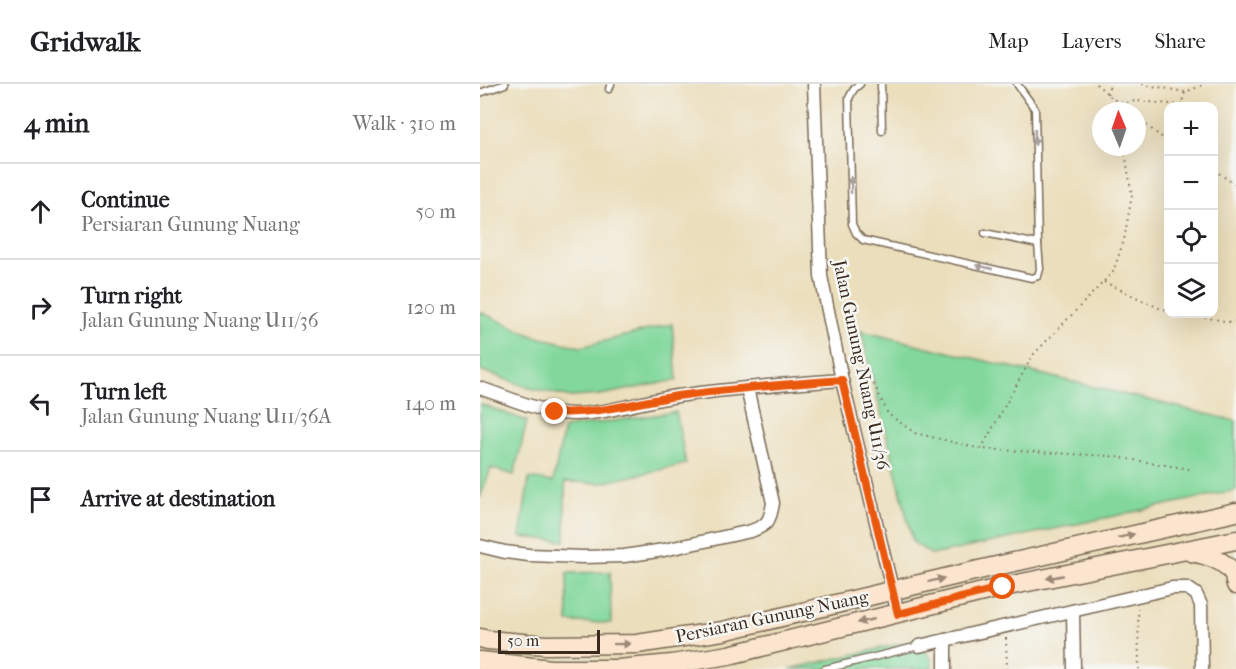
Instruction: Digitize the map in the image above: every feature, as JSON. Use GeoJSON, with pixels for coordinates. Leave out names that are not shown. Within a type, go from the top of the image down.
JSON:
{"type":"FeatureCollection","features":[{"type":"Feature","properties":{"kind":"street","name":"Jalan Gunung Nuang U11/36"},"geometry":{"type":"LineString","coordinates":[[814,84],[821,276],[842,380],[898,614]]}},
{"type":"Feature","properties":{"kind":"street"},"geometry":{"type":"LineString","coordinates":[[480,388],[536,408],[573,414],[675,396],[842,380]]}},
{"type":"Feature","properties":{"kind":"street"},"geometry":{"type":"LineString","coordinates":[[480,546],[529,555],[624,556],[675,548],[764,526],[771,517],[772,503],[747,388]]}},
{"type":"Feature","properties":{"kind":"street","name":"Persiaran Gunung Nuang"},"geometry":{"type":"LineString","coordinates":[[480,638],[546,645],[637,644],[723,631],[1236,512]]}},
{"type":"Feature","properties":{"kind":"street","name":"Persiaran Gunung Nuang"},"geometry":{"type":"LineString","coordinates":[[480,662],[551,669],[618,669],[729,656],[1003,587],[1236,540]]}},
{"type":"Feature","properties":{"kind":"street"},"geometry":{"type":"LineString","coordinates":[[1182,551],[1204,554],[1220,561],[1233,574],[1236,585]]}},
{"type":"Feature","properties":{"kind":"street"},"geometry":{"type":"LineString","coordinates":[[920,646],[1172,588],[1187,588],[1196,594],[1201,605],[1203,669]]}},
{"type":"Feature","properties":{"kind":"street"},"geometry":{"type":"LineString","coordinates":[[1073,610],[1074,669]]}},
{"type":"Feature","properties":{"kind":"street"},"geometry":{"type":"LineString","coordinates":[[945,640],[945,669]]}},
{"type":"Feature","properties":{"kind":"lane"},"geometry":{"type":"LineString","coordinates":[[480,93],[505,84]]}},
{"type":"Feature","properties":{"kind":"lane"},"geometry":{"type":"LineString","coordinates":[[860,84],[849,98],[852,224],[856,233],[863,240],[1032,278],[1038,276],[1040,269],[1035,109],[1017,84]]}},
{"type":"Feature","properties":{"kind":"lane"},"geometry":{"type":"LineString","coordinates":[[881,84],[882,131]]}},
{"type":"Feature","properties":{"kind":"lane"},"geometry":{"type":"LineString","coordinates":[[985,233],[1038,244]]}},
{"type":"Feature","properties":{"kind":"lane"},"geometry":{"type":"LineString","coordinates":[[825,669],[920,646]]}},
{"type":"Feature","properties":{"kind":"path"},"geometry":{"type":"LineString","coordinates":[[1096,84],[1116,102]]}},
{"type":"Feature","properties":{"kind":"path"},"geometry":{"type":"LineString","coordinates":[[1107,94],[1110,84]]}},
{"type":"Feature","properties":{"kind":"path"},"geometry":{"type":"LineString","coordinates":[[1142,84],[1185,92],[1206,84]]}},
{"type":"Feature","properties":{"kind":"path"},"geometry":{"type":"LineString","coordinates":[[1183,102],[1185,92]]}},
{"type":"Feature","properties":{"kind":"path"},"geometry":{"type":"LineString","coordinates":[[1127,102],[1164,104]]}},
{"type":"Feature","properties":{"kind":"path"},"geometry":{"type":"LineString","coordinates":[[1146,125],[1164,139]]}},
{"type":"Feature","properties":{"kind":"path"},"geometry":{"type":"LineString","coordinates":[[981,449],[1033,355],[1113,272],[1124,240],[1132,195],[1126,156]]}},
{"type":"Feature","properties":{"kind":"path"},"geometry":{"type":"LineString","coordinates":[[1218,173],[1236,185]]}},
{"type":"Feature","properties":{"kind":"path"},"geometry":{"type":"LineString","coordinates":[[1104,282],[1164,309]]}},
{"type":"Feature","properties":{"kind":"path"},"geometry":{"type":"LineString","coordinates":[[1212,318],[1236,321]]}},
{"type":"Feature","properties":{"kind":"path"},"geometry":{"type":"LineString","coordinates":[[874,384],[888,414],[915,433],[981,449],[1109,456],[1190,469]]}},
{"type":"Feature","properties":{"kind":"path"},"geometry":{"type":"LineString","coordinates":[[1138,596],[1139,669]]}},
{"type":"Feature","properties":{"kind":"path"},"geometry":{"type":"LineString","coordinates":[[1006,626],[1007,669]]}},
{"type":"Feature","properties":{"kind":"green space"},"geometry":{"type":"Polygon","coordinates":[[[480,312],[533,336],[581,347],[672,324],[677,380],[600,395],[571,397],[530,388],[480,370],[480,312]]]}},
{"type":"Feature","properties":{"kind":"green space"},"geometry":{"type":"Polygon","coordinates":[[[861,331],[1236,421],[1236,490],[932,555],[913,542],[861,331]]]}},
{"type":"Feature","properties":{"kind":"green space"},"geometry":{"type":"Polygon","coordinates":[[[480,404],[527,421],[514,475],[491,468],[480,498],[480,404]]]}},
{"type":"Feature","properties":{"kind":"green space"},"geometry":{"type":"Polygon","coordinates":[[[676,412],[686,464],[601,483],[565,482],[565,541],[520,537],[529,478],[553,482],[564,428],[676,412]]]}},
{"type":"Feature","properties":{"kind":"green space"},"geometry":{"type":"Polygon","coordinates":[[[610,572],[611,623],[568,622],[567,573],[610,572]]]}},
{"type":"Feature","properties":{"kind":"green space"},"geometry":{"type":"Polygon","coordinates":[[[917,640],[932,660],[932,669],[790,669],[917,640]]]}},
{"type":"Feature","properties":{"kind":"route"},"geometry":{"type":"LineString","coordinates":[[555,412],[573,414],[675,396],[842,380],[898,614],[1003,587]]}}]}
